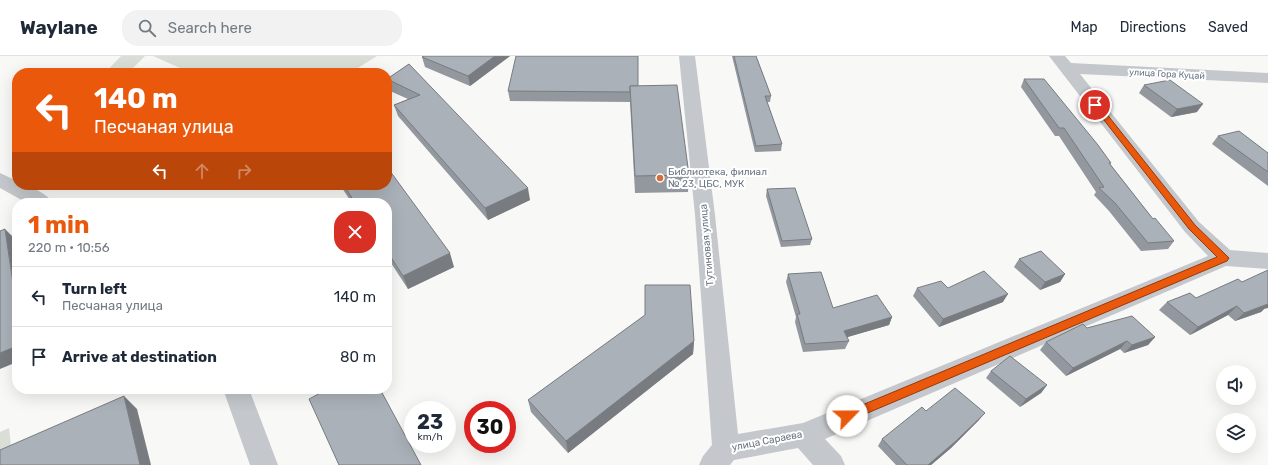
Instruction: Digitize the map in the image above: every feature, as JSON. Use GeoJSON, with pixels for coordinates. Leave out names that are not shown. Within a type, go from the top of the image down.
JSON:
{"type":"FeatureCollection","features":[{"type":"Feature","properties":{"kind":"street","name":"Тутиновая улица"},"geometry":{"type":"LineString","coordinates":[[687,56],[705,215],[722,411]]}},
{"type":"Feature","properties":{"kind":"street","name":"улица Гора Куцай"},"geometry":{"type":"LineString","coordinates":[[1062,62],[1170,74],[1268,78]]}},
{"type":"Feature","properties":{"kind":"street"},"geometry":{"type":"LineString","coordinates":[[1062,62],[1192,227],[1215,262],[1268,261]]}},
{"type":"Feature","properties":{"kind":"street"},"geometry":{"type":"LineString","coordinates":[[0,180],[12,186]]}},
{"type":"Feature","properties":{"kind":"street"},"geometry":{"type":"LineString","coordinates":[[19,190],[34,198]]}},
{"type":"Feature","properties":{"kind":"street","name":"улица Сараева"},"geometry":{"type":"LineString","coordinates":[[722,411],[720,457],[804,434],[1215,262]]}},
{"type":"Feature","properties":{"kind":"street"},"geometry":{"type":"LineString","coordinates":[[238,394],[264,465]]}},
{"type":"Feature","properties":{"kind":"street"},"geometry":{"type":"LineString","coordinates":[[804,434],[831,465]]}},
{"type":"Feature","properties":{"kind":"shaded area"},"geometry":{"type":"Polygon","coordinates":[[[121,56],[145,56],[133,68],[110,68],[121,56]]]}},
{"type":"Feature","properties":{"kind":"shaded area"},"geometry":{"type":"Polygon","coordinates":[[[153,56],[377,56],[358,68],[180,68],[153,56]]]}},
{"type":"Feature","properties":{"kind":"shaded area"},"geometry":{"type":"Polygon","coordinates":[[[9,428],[13,465],[0,465],[0,432],[9,428]]]}},
{"type":"Feature","properties":{"kind":"building"},"geometry":{"type":"Polygon","coordinates":[[[495,56],[468,76],[422,57],[495,56]]]}},
{"type":"Feature","properties":{"kind":"building"},"geometry":{"type":"Polygon","coordinates":[[[516,56],[638,56],[638,86],[630,86],[630,92],[508,91],[516,56]]]}},
{"type":"Feature","properties":{"kind":"building"},"geometry":{"type":"Polygon","coordinates":[[[734,56],[756,56],[771,96],[765,96],[782,144],[756,146],[734,56]]]}},
{"type":"Feature","properties":{"kind":"building"},"geometry":{"type":"Polygon","coordinates":[[[409,64],[528,188],[485,208],[394,105],[420,95],[392,81],[392,76],[409,64]]]}},
{"type":"Feature","properties":{"kind":"building"},"geometry":{"type":"Polygon","coordinates":[[[1024,79],[1044,79],[1098,145],[1111,163],[1109,163],[1153,219],[1155,218],[1174,241],[1148,243],[1115,203],[1099,188],[1104,187],[1064,128],[1059,128],[1024,79]]]}},
{"type":"Feature","properties":{"kind":"building"},"geometry":{"type":"Polygon","coordinates":[[[1170,80],[1203,104],[1177,109],[1144,85],[1170,80]]]}},
{"type":"Feature","properties":{"kind":"building"},"geometry":{"type":"Polygon","coordinates":[[[677,85],[689,175],[635,176],[630,86],[677,85]]]}},
{"type":"Feature","properties":{"kind":"building"},"geometry":{"type":"Polygon","coordinates":[[[1239,131],[1268,153],[1268,172],[1218,136],[1239,131]]]}},
{"type":"Feature","properties":{"kind":"building"},"geometry":{"type":"Polygon","coordinates":[[[392,174],[450,253],[403,276],[392,259],[392,198],[352,198],[347,190],[392,190],[392,174]]]}},
{"type":"Feature","properties":{"kind":"building"},"geometry":{"type":"Polygon","coordinates":[[[795,188],[812,239],[782,241],[767,189],[795,188]]]}},
{"type":"Feature","properties":{"kind":"building"},"geometry":{"type":"Polygon","coordinates":[[[5,229],[12,276],[12,348],[0,353],[0,231],[5,229]]]}},
{"type":"Feature","properties":{"kind":"building"},"geometry":{"type":"Polygon","coordinates":[[[1041,251],[1065,274],[1045,282],[1019,259],[1041,251]]]}},
{"type":"Feature","properties":{"kind":"building"},"geometry":{"type":"Polygon","coordinates":[[[1268,270],[1268,304],[1244,313],[1237,306],[1198,327],[1167,302],[1190,293],[1196,298],[1238,279],[1242,282],[1268,270]]]}},
{"type":"Feature","properties":{"kind":"building"},"geometry":{"type":"Polygon","coordinates":[[[984,271],[1008,294],[943,319],[917,288],[941,281],[948,288],[984,271]]]}},
{"type":"Feature","properties":{"kind":"building"},"geometry":{"type":"Polygon","coordinates":[[[821,272],[833,308],[877,295],[892,317],[844,331],[849,341],[805,344],[797,314],[800,314],[788,274],[821,272]]]}},
{"type":"Feature","properties":{"kind":"building"},"geometry":{"type":"Polygon","coordinates":[[[645,285],[690,285],[694,341],[566,441],[528,400],[645,315],[645,285]]]}},
{"type":"Feature","properties":{"kind":"building"},"geometry":{"type":"Polygon","coordinates":[[[1132,316],[1155,337],[1132,345],[1127,341],[1073,368],[1046,342],[1083,324],[1087,328],[1132,316]]]}},
{"type":"Feature","properties":{"kind":"building"},"geometry":{"type":"Polygon","coordinates":[[[1010,356],[1047,385],[1026,399],[991,371],[1010,356]]]}},
{"type":"Feature","properties":{"kind":"building"},"geometry":{"type":"Polygon","coordinates":[[[955,388],[985,413],[928,465],[907,465],[882,439],[922,407],[926,411],[955,388]]]}},
{"type":"Feature","properties":{"kind":"building"},"geometry":{"type":"Polygon","coordinates":[[[318,394],[383,394],[404,433],[404,453],[415,453],[421,465],[339,465],[309,399],[318,394]]]}},
{"type":"Feature","properties":{"kind":"building"},"geometry":{"type":"Polygon","coordinates":[[[124,396],[140,465],[0,465],[0,450],[124,396]]]}},
{"type":"Feature","properties":{"kind":"place","name":"Библиотека, филиал № 23, ЦБС, МУК"},"geometry":{"type":"Point","coordinates":[660,178]}},
{"type":"Feature","properties":{"kind":"route"},"geometry":{"type":"LineString","coordinates":[[847,416],[1224,258],[1192,227],[1095,105]]}}]}
